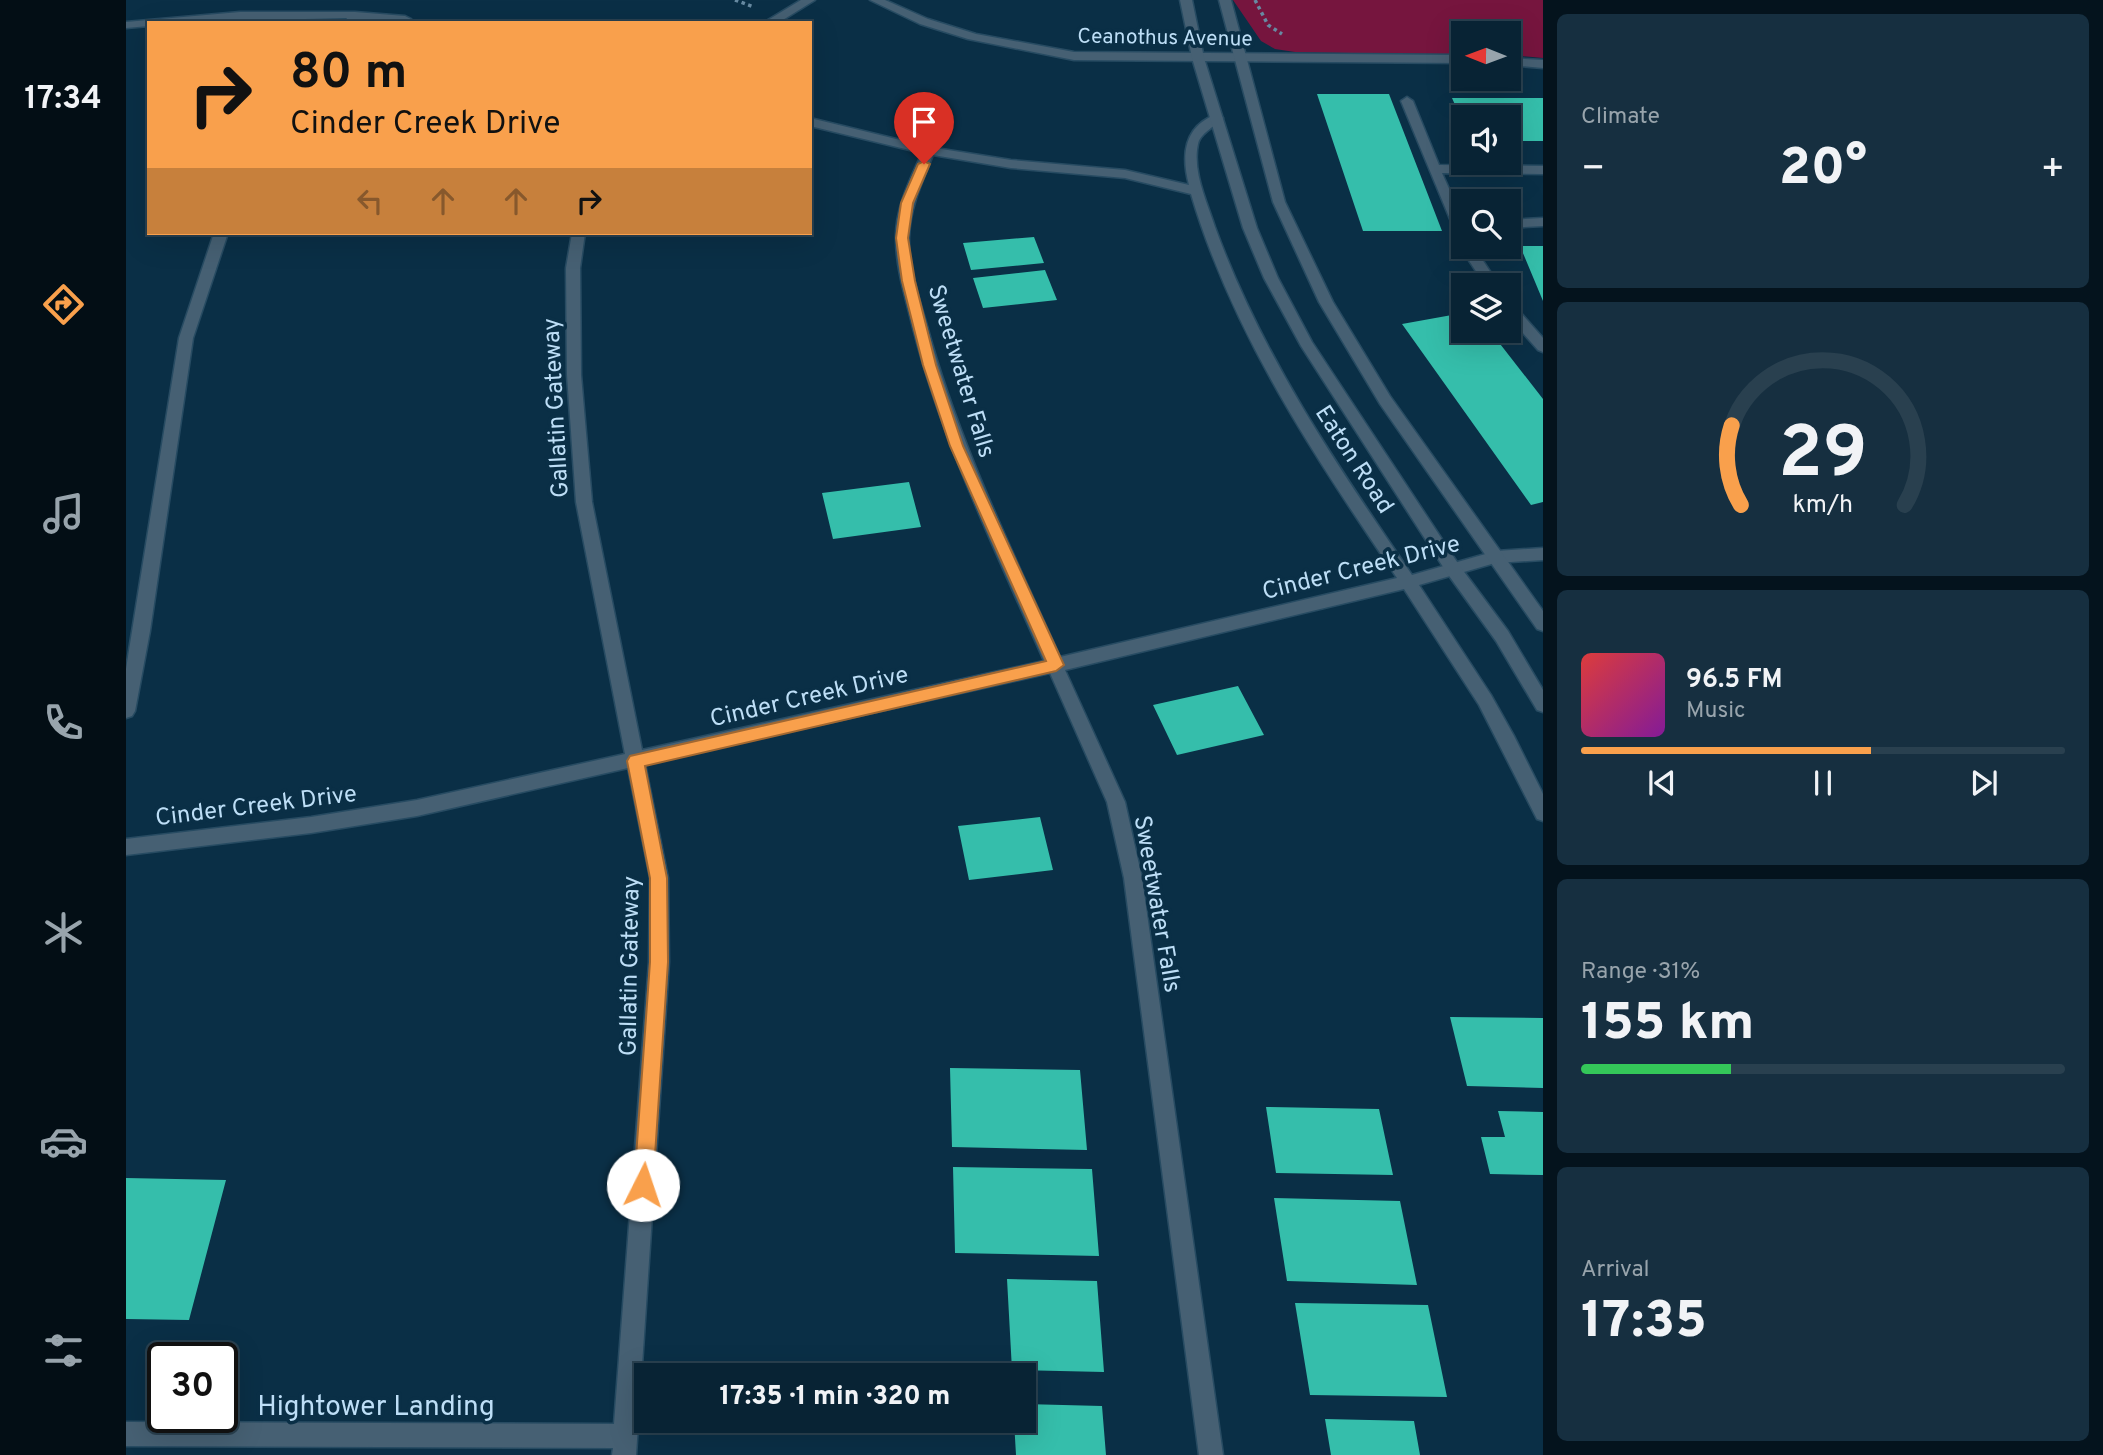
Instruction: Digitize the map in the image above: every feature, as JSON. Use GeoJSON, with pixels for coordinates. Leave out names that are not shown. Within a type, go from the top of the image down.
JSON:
{"type":"FeatureCollection","features":[{"type":"Feature","properties":{"kind":"street"},"geometry":{"type":"LineString","coordinates":[[772,21],[809,0]]}},
{"type":"Feature","properties":{"kind":"street","name":"Ceanothus Avenue"},"geometry":{"type":"LineString","coordinates":[[876,0],[906,15],[959,35],[1015,48],[1074,55],[1451,59]]}},
{"type":"Feature","properties":{"kind":"street","name":"Eaton Road"},"geometry":{"type":"LineString","coordinates":[[1186,0],[1198,58],[1250,228],[1271,278],[1306,343],[1453,569],[1502,636],[1543,705]]}},
{"type":"Feature","properties":{"kind":"street"},"geometry":{"type":"LineString","coordinates":[[1225,0],[1279,202],[1326,302],[1385,400],[1543,624]]}},
{"type":"Feature","properties":{"kind":"street"},"geometry":{"type":"LineString","coordinates":[[154,21],[254,13],[405,19]]}},
{"type":"Feature","properties":{"kind":"street"},"geometry":{"type":"LineString","coordinates":[[126,25],[147,22]]}},
{"type":"Feature","properties":{"kind":"street"},"geometry":{"type":"LineString","coordinates":[[1521,62],[1543,64]]}},
{"type":"Feature","properties":{"kind":"street"},"geometry":{"type":"LineString","coordinates":[[1406,101],[1451,207]]}},
{"type":"Feature","properties":{"kind":"street","name":"Eaton Road"},"geometry":{"type":"LineString","coordinates":[[1217,118],[1194,138],[1191,144],[1197,191],[1221,266],[1296,412],[1485,700],[1543,813]]}},
{"type":"Feature","properties":{"kind":"street"},"geometry":{"type":"LineString","coordinates":[[812,122],[929,151],[1011,164],[1125,174],[1197,191]]}},
{"type":"Feature","properties":{"kind":"street","name":"Sweetwater Falls"},"geometry":{"type":"LineString","coordinates":[[929,151],[907,203],[902,238],[911,293],[930,365],[957,446],[1116,802],[1133,878],[1211,1455]]}},
{"type":"Feature","properties":{"kind":"street"},"geometry":{"type":"LineString","coordinates":[[1434,169],[1543,170]]}},
{"type":"Feature","properties":{"kind":"street"},"geometry":{"type":"LineString","coordinates":[[1521,223],[1543,222]]}},
{"type":"Feature","properties":{"kind":"street"},"geometry":{"type":"LineString","coordinates":[[126,711],[142,631],[186,338],[220,235]]}},
{"type":"Feature","properties":{"kind":"street","name":"Gallatin Gateway"},"geometry":{"type":"LineString","coordinates":[[578,235],[573,268],[574,375],[584,502],[659,878],[659,962],[625,1446]]}},
{"type":"Feature","properties":{"kind":"street"},"geometry":{"type":"LineString","coordinates":[[1521,322],[1543,347]]}},
{"type":"Feature","properties":{"kind":"street","name":"Cinder Creek Drive"},"geometry":{"type":"LineString","coordinates":[[126,847],[312,825],[417,808],[1056,665],[1408,582],[1496,557],[1543,554]]}},
{"type":"Feature","properties":{"kind":"street","name":"Hightower Landing"},"geometry":{"type":"LineString","coordinates":[[126,1434],[625,1446]]}},
{"type":"Feature","properties":{"kind":"shaded area"},"geometry":{"type":"Polygon","coordinates":[[[1233,0],[1543,0],[1543,58],[1521,56],[1521,21],[1451,21],[1451,55],[1295,52],[1275,49],[1261,41],[1233,0]]]}},
{"type":"Feature","properties":{"kind":"building"},"geometry":{"type":"Polygon","coordinates":[[[1317,94],[1389,94],[1442,231],[1363,231],[1317,94]]]}},
{"type":"Feature","properties":{"kind":"building"},"geometry":{"type":"Polygon","coordinates":[[[1452,98],[1543,98],[1543,141],[1521,141],[1521,105],[1455,105],[1452,98]]]}},
{"type":"Feature","properties":{"kind":"building"},"geometry":{"type":"Polygon","coordinates":[[[1034,237],[1044,263],[971,270],[963,243],[1034,237]]]}},
{"type":"Feature","properties":{"kind":"building"},"geometry":{"type":"Polygon","coordinates":[[[1521,246],[1543,246],[1543,301],[1521,248],[1521,246]]]}},
{"type":"Feature","properties":{"kind":"building"},"geometry":{"type":"Polygon","coordinates":[[[1045,270],[1057,300],[983,308],[973,278],[1045,270]]]}},
{"type":"Feature","properties":{"kind":"building"},"geometry":{"type":"Polygon","coordinates":[[[1451,315],[1451,343],[1499,343],[1543,399],[1543,502],[1531,505],[1402,324],[1451,315]]]}},
{"type":"Feature","properties":{"kind":"building"},"geometry":{"type":"Polygon","coordinates":[[[909,482],[921,527],[833,539],[822,493],[909,482]]]}},
{"type":"Feature","properties":{"kind":"building"},"geometry":{"type":"Polygon","coordinates":[[[1238,686],[1264,735],[1177,755],[1153,705],[1238,686]]]}},
{"type":"Feature","properties":{"kind":"building"},"geometry":{"type":"Polygon","coordinates":[[[1040,817],[1053,870],[969,880],[958,826],[1040,817]]]}},
{"type":"Feature","properties":{"kind":"building"},"geometry":{"type":"Polygon","coordinates":[[[1450,1017],[1543,1018],[1543,1088],[1467,1086],[1450,1017]]]}},
{"type":"Feature","properties":{"kind":"building"},"geometry":{"type":"Polygon","coordinates":[[[950,1068],[1080,1070],[1087,1150],[952,1147],[950,1068]]]}},
{"type":"Feature","properties":{"kind":"building"},"geometry":{"type":"Polygon","coordinates":[[[1266,1107],[1379,1109],[1393,1175],[1276,1173],[1266,1107]]]}},
{"type":"Feature","properties":{"kind":"building"},"geometry":{"type":"Polygon","coordinates":[[[1498,1111],[1543,1112],[1543,1175],[1490,1174],[1481,1137],[1505,1137],[1498,1111]]]}},
{"type":"Feature","properties":{"kind":"building"},"geometry":{"type":"Polygon","coordinates":[[[953,1167],[1092,1169],[1099,1256],[955,1253],[953,1167]]]}},
{"type":"Feature","properties":{"kind":"building"},"geometry":{"type":"Polygon","coordinates":[[[126,1178],[226,1180],[189,1320],[126,1319],[126,1178]]]}},
{"type":"Feature","properties":{"kind":"building"},"geometry":{"type":"Polygon","coordinates":[[[1274,1198],[1400,1201],[1417,1285],[1287,1281],[1274,1198]]]}},
{"type":"Feature","properties":{"kind":"building"},"geometry":{"type":"Polygon","coordinates":[[[1007,1279],[1097,1281],[1104,1372],[1036,1371],[1036,1363],[1012,1363],[1007,1279]]]}},
{"type":"Feature","properties":{"kind":"building"},"geometry":{"type":"Polygon","coordinates":[[[1295,1303],[1428,1305],[1447,1397],[1310,1395],[1295,1303]]]}},
{"type":"Feature","properties":{"kind":"building"},"geometry":{"type":"Polygon","coordinates":[[[1036,1404],[1102,1406],[1106,1455],[1016,1455],[1015,1433],[1036,1433],[1036,1404]]]}},
{"type":"Feature","properties":{"kind":"building"},"geometry":{"type":"Polygon","coordinates":[[[1325,1419],[1414,1421],[1420,1455],[1331,1455],[1325,1419]]]}},
{"type":"Feature","properties":{"kind":"route"},"geometry":{"type":"LineString","coordinates":[[643,1185],[659,962],[659,878],[635,761],[1056,665],[1022,596],[957,446],[930,365],[908,281],[902,238],[907,203],[924,164]]}}]}
